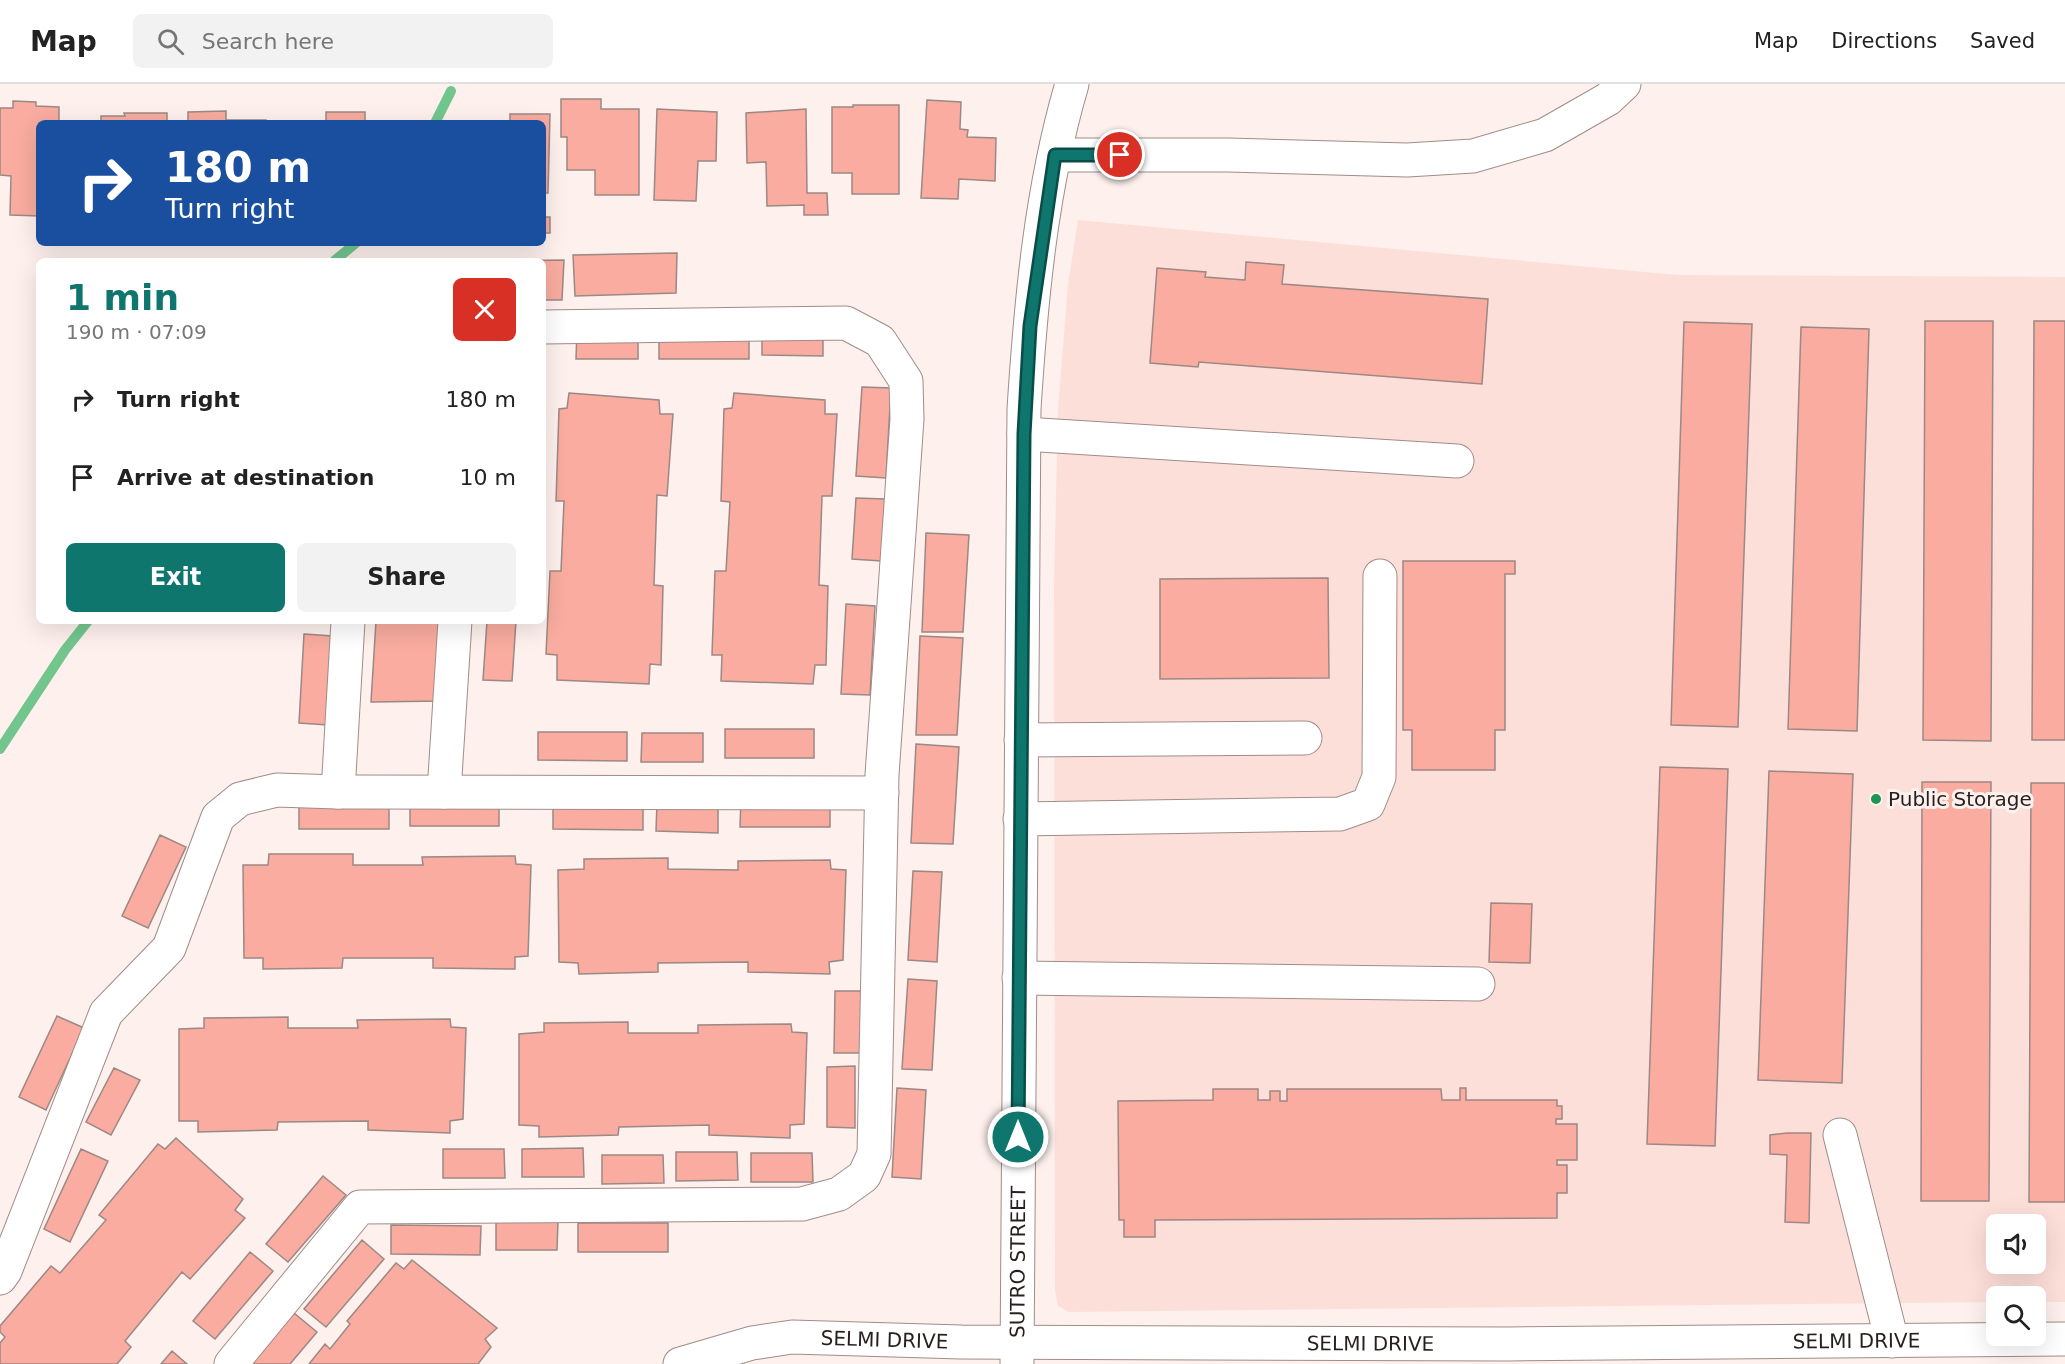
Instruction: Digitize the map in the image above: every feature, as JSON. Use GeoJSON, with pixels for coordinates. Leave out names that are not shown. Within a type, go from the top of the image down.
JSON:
{"type":"FeatureCollection","features":[{"type":"Feature","properties":{"kind":"street"},"geometry":{"type":"LineString","coordinates":[[1055,155],[1228,155],[1407,160],[1473,156],[1545,135],[1608,99],[1624,84]]}},
{"type":"Feature","properties":{"kind":"street","name":"SUTRO STREET"},"geometry":{"type":"LineString","coordinates":[[1017,1353],[1024,434],[1030,326],[1065,87]]}},
{"type":"Feature","properties":{"kind":"street"},"geometry":{"type":"LineString","coordinates":[[231,1364],[360,1207],[802,1204],[839,1194],[864,1176],[874,1154],[882,793],[907,419],[906,381],[880,341],[846,323],[546,327]]}},
{"type":"Feature","properties":{"kind":"street"},"geometry":{"type":"LineString","coordinates":[[1024,434],[1457,461]]}},
{"type":"Feature","properties":{"kind":"street"},"geometry":{"type":"LineString","coordinates":[[1020,819],[1340,814],[1368,804],[1378,777],[1380,576]]}},
{"type":"Feature","properties":{"kind":"street"},"geometry":{"type":"LineString","coordinates":[[338,792],[348,624]]}},
{"type":"Feature","properties":{"kind":"street"},"geometry":{"type":"LineString","coordinates":[[444,792],[455,624]]}},
{"type":"Feature","properties":{"kind":"street"},"geometry":{"type":"LineString","coordinates":[[1021,740],[1305,738]]}},
{"type":"Feature","properties":{"kind":"street"},"geometry":{"type":"LineString","coordinates":[[0,1278],[5,1271],[106,1013],[169,948],[218,817],[240,799],[277,790],[882,793]]}},
{"type":"Feature","properties":{"kind":"street"},"geometry":{"type":"LineString","coordinates":[[1019,978],[1478,984]]}},
{"type":"Feature","properties":{"kind":"street"},"geometry":{"type":"LineString","coordinates":[[1840,1135],[1892,1341]]}},
{"type":"Feature","properties":{"kind":"street","name":"SELMI DRIVE"},"geometry":{"type":"LineString","coordinates":[[680,1364],[752,1342],[792,1337],[1017,1353],[1519,1344],[1850,1353],[1892,1341],[2065,1339]]}},
{"type":"Feature","properties":{"kind":"shaded area"},"geometry":{"type":"Polygon","coordinates":[[[1078,220],[1678,275],[2065,277],[2065,1302],[2046,1302],[2046,1286],[1986,1286],[1986,1302],[1069,1312],[1058,1306],[1055,1291],[1054,582],[1058,409],[1068,285],[1078,220]]]}},
{"type":"Feature","properties":{"kind":"building"},"geometry":{"type":"Polygon","coordinates":[[[561,99],[601,99],[601,109],[639,109],[639,195],[595,195],[595,170],[567,170],[567,137],[561,137],[561,99]]]}},
{"type":"Feature","properties":{"kind":"building"},"geometry":{"type":"Polygon","coordinates":[[[927,100],[961,102],[960,129],[968,130],[967,137],[996,138],[995,181],[959,179],[958,199],[921,198],[927,100]]]}},
{"type":"Feature","properties":{"kind":"building"},"geometry":{"type":"Polygon","coordinates":[[[13,101],[36,102],[36,106],[59,107],[59,120],[36,120],[36,216],[10,215],[11,176],[0,175],[0,108],[13,108],[13,101]]]}},
{"type":"Feature","properties":{"kind":"building"},"geometry":{"type":"Polygon","coordinates":[[[853,105],[899,105],[899,194],[852,194],[852,173],[832,173],[832,107],[853,107],[853,105]]]}},
{"type":"Feature","properties":{"kind":"building"},"geometry":{"type":"Polygon","coordinates":[[[657,109],[717,112],[716,161],[698,161],[696,201],[654,200],[657,109]]]}},
{"type":"Feature","properties":{"kind":"building"},"geometry":{"type":"Polygon","coordinates":[[[806,109],[807,193],[827,193],[828,215],[804,215],[804,205],[767,206],[766,162],[747,163],[746,113],[806,109]]]}},
{"type":"Feature","properties":{"kind":"building"},"geometry":{"type":"Polygon","coordinates":[[[226,111],[226,120],[188,120],[188,112],[226,111]]]}},
{"type":"Feature","properties":{"kind":"building"},"geometry":{"type":"Polygon","coordinates":[[[326,112],[365,112],[365,120],[326,120],[326,112]]]}},
{"type":"Feature","properties":{"kind":"building"},"geometry":{"type":"Polygon","coordinates":[[[124,113],[167,113],[167,120],[101,120],[101,116],[125,116],[124,113]]]}},
{"type":"Feature","properties":{"kind":"building"},"geometry":{"type":"Polygon","coordinates":[[[510,114],[550,114],[548,193],[546,193],[546,120],[510,120],[510,114]]]}},
{"type":"Feature","properties":{"kind":"building"},"geometry":{"type":"Polygon","coordinates":[[[546,217],[550,217],[550,233],[546,233],[546,217]]]}},
{"type":"Feature","properties":{"kind":"building"},"geometry":{"type":"Polygon","coordinates":[[[677,253],[676,293],[575,296],[573,255],[677,253]]]}},
{"type":"Feature","properties":{"kind":"building"},"geometry":{"type":"Polygon","coordinates":[[[546,260],[564,260],[562,300],[546,300],[546,260]]]}},
{"type":"Feature","properties":{"kind":"building"},"geometry":{"type":"Polygon","coordinates":[[[1246,262],[1284,265],[1282,284],[1488,299],[1482,384],[1199,362],[1198,367],[1150,363],[1157,268],[1206,272],[1205,277],[1245,280],[1246,262]]]}},
{"type":"Feature","properties":{"kind":"building"},"geometry":{"type":"Polygon","coordinates":[[[1925,321],[1993,321],[1991,741],[1923,740],[1925,321]]]}},
{"type":"Feature","properties":{"kind":"building"},"geometry":{"type":"Polygon","coordinates":[[[2034,321],[2065,321],[2065,740],[2032,740],[2034,321]]]}},
{"type":"Feature","properties":{"kind":"building"},"geometry":{"type":"Polygon","coordinates":[[[1684,322],[1752,324],[1738,727],[1671,725],[1684,322]]]}},
{"type":"Feature","properties":{"kind":"building"},"geometry":{"type":"Polygon","coordinates":[[[762,327],[823,327],[823,356],[762,355],[762,327]]]}},
{"type":"Feature","properties":{"kind":"building"},"geometry":{"type":"Polygon","coordinates":[[[1801,327],[1869,329],[1857,731],[1788,729],[1801,327]]]}},
{"type":"Feature","properties":{"kind":"building"},"geometry":{"type":"Polygon","coordinates":[[[659,329],[749,330],[749,359],[659,359],[659,329]]]}},
{"type":"Feature","properties":{"kind":"building"},"geometry":{"type":"Polygon","coordinates":[[[577,330],[638,330],[638,359],[576,359],[577,330]]]}},
{"type":"Feature","properties":{"kind":"building"},"geometry":{"type":"Polygon","coordinates":[[[862,387],[891,388],[886,478],[856,476],[862,387]]]}},
{"type":"Feature","properties":{"kind":"building"},"geometry":{"type":"Polygon","coordinates":[[[569,393],[659,400],[660,414],[673,414],[667,496],[657,495],[654,585],[663,586],[661,665],[650,664],[649,684],[557,680],[557,655],[546,654],[550,571],[561,571],[564,501],[556,501],[559,409],[567,408],[569,393]]]}},
{"type":"Feature","properties":{"kind":"building"},"geometry":{"type":"Polygon","coordinates":[[[734,393],[825,400],[825,414],[837,414],[832,496],[822,496],[819,585],[828,586],[826,665],[815,665],[813,684],[721,681],[722,655],[712,655],[715,571],[726,571],[730,502],[721,501],[724,409],[732,408],[734,393]]]}},
{"type":"Feature","properties":{"kind":"building"},"geometry":{"type":"Polygon","coordinates":[[[856,498],[885,499],[881,561],[852,559],[856,498]]]}},
{"type":"Feature","properties":{"kind":"building"},"geometry":{"type":"Polygon","coordinates":[[[926,533],[969,535],[963,632],[922,632],[926,533]]]}},
{"type":"Feature","properties":{"kind":"building"},"geometry":{"type":"Polygon","coordinates":[[[1403,561],[1515,561],[1515,574],[1505,574],[1505,730],[1495,730],[1495,770],[1412,770],[1412,730],[1403,730],[1403,561]]]}},
{"type":"Feature","properties":{"kind":"building"},"geometry":{"type":"Polygon","coordinates":[[[1328,578],[1329,678],[1160,679],[1160,579],[1328,578]]]}},
{"type":"Feature","properties":{"kind":"building"},"geometry":{"type":"Polygon","coordinates":[[[846,604],[875,606],[870,695],[841,694],[846,604]]]}},
{"type":"Feature","properties":{"kind":"building"},"geometry":{"type":"Polygon","coordinates":[[[376,624],[449,624],[442,701],[371,702],[376,624]]]}},
{"type":"Feature","properties":{"kind":"building"},"geometry":{"type":"Polygon","coordinates":[[[487,624],[516,624],[512,681],[483,680],[487,624]]]}},
{"type":"Feature","properties":{"kind":"building"},"geometry":{"type":"Polygon","coordinates":[[[304,634],[333,636],[328,725],[299,723],[304,634]]]}},
{"type":"Feature","properties":{"kind":"building"},"geometry":{"type":"Polygon","coordinates":[[[920,636],[963,638],[957,735],[916,735],[920,636]]]}},
{"type":"Feature","properties":{"kind":"building"},"geometry":{"type":"Polygon","coordinates":[[[725,729],[814,729],[814,758],[725,758],[725,729]]]}},
{"type":"Feature","properties":{"kind":"building"},"geometry":{"type":"Polygon","coordinates":[[[538,732],[627,732],[627,761],[538,760],[538,732]]]}},
{"type":"Feature","properties":{"kind":"building"},"geometry":{"type":"Polygon","coordinates":[[[642,733],[703,733],[703,762],[641,762],[642,733]]]}},
{"type":"Feature","properties":{"kind":"building"},"geometry":{"type":"Polygon","coordinates":[[[916,744],[959,747],[953,844],[911,843],[916,744]]]}},
{"type":"Feature","properties":{"kind":"building"},"geometry":{"type":"Polygon","coordinates":[[[1660,767],[1728,769],[1715,1146],[1647,1144],[1660,767]]]}},
{"type":"Feature","properties":{"kind":"building"},"geometry":{"type":"Polygon","coordinates":[[[1769,771],[1853,774],[1842,1083],[1758,1080],[1769,771]]]}},
{"type":"Feature","properties":{"kind":"building"},"geometry":{"type":"Polygon","coordinates":[[[1922,782],[1991,782],[1989,1201],[1921,1201],[1922,782]]]}},
{"type":"Feature","properties":{"kind":"building"},"geometry":{"type":"Polygon","coordinates":[[[2031,783],[2065,783],[2065,1202],[2029,1202],[2031,783]]]}},
{"type":"Feature","properties":{"kind":"building"},"geometry":{"type":"Polygon","coordinates":[[[410,796],[499,797],[499,826],[410,826],[410,796]]]}},
{"type":"Feature","properties":{"kind":"building"},"geometry":{"type":"Polygon","coordinates":[[[741,798],[830,798],[830,827],[740,827],[741,798]]]}},
{"type":"Feature","properties":{"kind":"building"},"geometry":{"type":"Polygon","coordinates":[[[299,800],[389,800],[389,829],[299,829],[299,800]]]}},
{"type":"Feature","properties":{"kind":"building"},"geometry":{"type":"Polygon","coordinates":[[[553,800],[643,801],[643,830],[553,829],[553,800]]]}},
{"type":"Feature","properties":{"kind":"building"},"geometry":{"type":"Polygon","coordinates":[[[657,803],[718,805],[718,833],[656,831],[657,803]]]}},
{"type":"Feature","properties":{"kind":"building"},"geometry":{"type":"Polygon","coordinates":[[[160,835],[186,847],[148,928],[122,916],[160,835]]]}},
{"type":"Feature","properties":{"kind":"building"},"geometry":{"type":"Polygon","coordinates":[[[269,854],[353,854],[353,865],[423,865],[422,857],[515,856],[516,864],[531,865],[528,956],[515,957],[515,969],[433,968],[433,958],[343,958],[342,968],[263,969],[263,958],[244,958],[243,865],[268,865],[269,854]]]}},
{"type":"Feature","properties":{"kind":"building"},"geometry":{"type":"Polygon","coordinates":[[[668,858],[668,869],[738,870],[738,861],[830,860],[831,869],[846,870],[843,960],[829,962],[830,974],[748,972],[748,962],[658,963],[658,972],[579,974],[578,963],[559,962],[558,870],[584,869],[584,859],[668,858]]]}},
{"type":"Feature","properties":{"kind":"building"},"geometry":{"type":"Polygon","coordinates":[[[913,871],[942,872],[937,962],[908,960],[913,871]]]}},
{"type":"Feature","properties":{"kind":"building"},"geometry":{"type":"Polygon","coordinates":[[[1491,903],[1532,904],[1530,963],[1489,962],[1491,903]]]}},
{"type":"Feature","properties":{"kind":"building"},"geometry":{"type":"Polygon","coordinates":[[[908,979],[937,981],[932,1070],[902,1069],[908,979]]]}},
{"type":"Feature","properties":{"kind":"building"},"geometry":{"type":"Polygon","coordinates":[[[835,991],[863,991],[863,1053],[834,1053],[835,991]]]}},
{"type":"Feature","properties":{"kind":"building"},"geometry":{"type":"Polygon","coordinates":[[[57,1016],[84,1028],[46,1110],[19,1097],[57,1016]]]}},
{"type":"Feature","properties":{"kind":"building"},"geometry":{"type":"Polygon","coordinates":[[[288,1017],[288,1028],[358,1028],[357,1020],[450,1019],[451,1027],[466,1028],[463,1119],[450,1121],[450,1133],[368,1130],[368,1121],[278,1122],[277,1130],[198,1132],[198,1121],[179,1121],[179,1029],[204,1028],[204,1018],[288,1017]]]}},
{"type":"Feature","properties":{"kind":"building"},"geometry":{"type":"Polygon","coordinates":[[[628,1022],[628,1033],[698,1033],[698,1025],[791,1024],[792,1032],[807,1033],[804,1124],[790,1125],[790,1138],[709,1135],[709,1125],[619,1127],[618,1135],[539,1137],[539,1126],[519,1125],[519,1034],[544,1032],[544,1023],[628,1022]]]}},
{"type":"Feature","properties":{"kind":"building"},"geometry":{"type":"Polygon","coordinates":[[[855,1066],[855,1128],[827,1127],[827,1067],[855,1066]]]}},
{"type":"Feature","properties":{"kind":"building"},"geometry":{"type":"Polygon","coordinates":[[[114,1068],[140,1080],[111,1135],[86,1122],[114,1068]]]}},
{"type":"Feature","properties":{"kind":"building"},"geometry":{"type":"Polygon","coordinates":[[[897,1088],[926,1090],[921,1179],[892,1177],[897,1088]]]}},
{"type":"Feature","properties":{"kind":"building"},"geometry":{"type":"Polygon","coordinates":[[[1460,1088],[1466,1088],[1466,1100],[1557,1100],[1557,1106],[1562,1106],[1562,1119],[1556,1119],[1556,1124],[1577,1124],[1577,1160],[1557,1160],[1557,1165],[1567,1165],[1567,1193],[1557,1193],[1557,1218],[1155,1220],[1155,1237],[1124,1237],[1124,1220],[1119,1220],[1118,1101],[1213,1100],[1213,1089],[1258,1089],[1258,1100],[1270,1100],[1270,1091],[1280,1091],[1280,1101],[1287,1101],[1287,1089],[1441,1089],[1442,1100],[1460,1100],[1460,1088]]]}},
{"type":"Feature","properties":{"kind":"building"},"geometry":{"type":"Polygon","coordinates":[[[1811,1133],[1809,1223],[1785,1222],[1787,1155],[1770,1154],[1770,1135],[1811,1133]]]}},
{"type":"Feature","properties":{"kind":"building"},"geometry":{"type":"Polygon","coordinates":[[[176,1138],[243,1199],[235,1210],[245,1218],[190,1279],[182,1272],[125,1341],[131,1347],[117,1364],[0,1364],[0,1343],[5,1337],[0,1332],[0,1326],[51,1266],[60,1273],[106,1220],[99,1215],[158,1144],[165,1149],[176,1138]]]}},
{"type":"Feature","properties":{"kind":"building"},"geometry":{"type":"Polygon","coordinates":[[[583,1148],[584,1177],[522,1177],[522,1149],[583,1148]]]}},
{"type":"Feature","properties":{"kind":"building"},"geometry":{"type":"Polygon","coordinates":[[[81,1149],[108,1161],[70,1242],[44,1229],[81,1149]]]}},
{"type":"Feature","properties":{"kind":"building"},"geometry":{"type":"Polygon","coordinates":[[[443,1149],[504,1149],[505,1178],[443,1178],[443,1149]]]}},
{"type":"Feature","properties":{"kind":"building"},"geometry":{"type":"Polygon","coordinates":[[[676,1152],[737,1152],[738,1180],[676,1181],[676,1152]]]}},
{"type":"Feature","properties":{"kind":"building"},"geometry":{"type":"Polygon","coordinates":[[[751,1153],[812,1153],[813,1182],[751,1182],[751,1153]]]}},
{"type":"Feature","properties":{"kind":"building"},"geometry":{"type":"Polygon","coordinates":[[[602,1155],[663,1155],[664,1183],[602,1184],[602,1155]]]}},
{"type":"Feature","properties":{"kind":"building"},"geometry":{"type":"Polygon","coordinates":[[[323,1176],[346,1195],[288,1262],[266,1244],[323,1176]]]}},
{"type":"Feature","properties":{"kind":"building"},"geometry":{"type":"Polygon","coordinates":[[[496,1221],[558,1222],[557,1250],[496,1250],[496,1221]]]}},
{"type":"Feature","properties":{"kind":"building"},"geometry":{"type":"Polygon","coordinates":[[[578,1223],[668,1223],[668,1252],[578,1252],[578,1223]]]}},
{"type":"Feature","properties":{"kind":"building"},"geometry":{"type":"Polygon","coordinates":[[[391,1225],[481,1226],[480,1255],[391,1254],[391,1225]]]}},
{"type":"Feature","properties":{"kind":"building"},"geometry":{"type":"Polygon","coordinates":[[[362,1240],[384,1259],[326,1327],[304,1309],[362,1240]]]}},
{"type":"Feature","properties":{"kind":"building"},"geometry":{"type":"Polygon","coordinates":[[[250,1252],[273,1271],[215,1339],[193,1321],[250,1252]]]}},
{"type":"Feature","properties":{"kind":"building"},"geometry":{"type":"Polygon","coordinates":[[[412,1260],[497,1328],[485,1339],[491,1347],[478,1364],[309,1364],[325,1344],[330,1349],[350,1324],[347,1321],[396,1263],[404,1269],[412,1260]]]}},
{"type":"Feature","properties":{"kind":"building"},"geometry":{"type":"Polygon","coordinates":[[[294,1313],[317,1332],[290,1364],[252,1364],[294,1313]]]}},
{"type":"Feature","properties":{"kind":"building"},"geometry":{"type":"Polygon","coordinates":[[[172,1351],[187,1364],[161,1364],[172,1351]]]}},
{"type":"Feature","properties":{"kind":"waterway"},"geometry":{"type":"LineString","coordinates":[[436,120],[451,91]]}},
{"type":"Feature","properties":{"kind":"waterway"},"geometry":{"type":"LineString","coordinates":[[338,258],[352,246]]}},
{"type":"Feature","properties":{"kind":"waterway"},"geometry":{"type":"LineString","coordinates":[[0,749],[65,650],[86,624]]}},
{"type":"Feature","properties":{"kind":"place","name":"Public Storage"},"geometry":{"type":"Point","coordinates":[1876,799]}},
{"type":"Feature","properties":{"kind":"route"},"geometry":{"type":"LineString","coordinates":[[1018,1137],[1024,409],[1030,326],[1040,245],[1055,155],[1120,155]]}}]}
